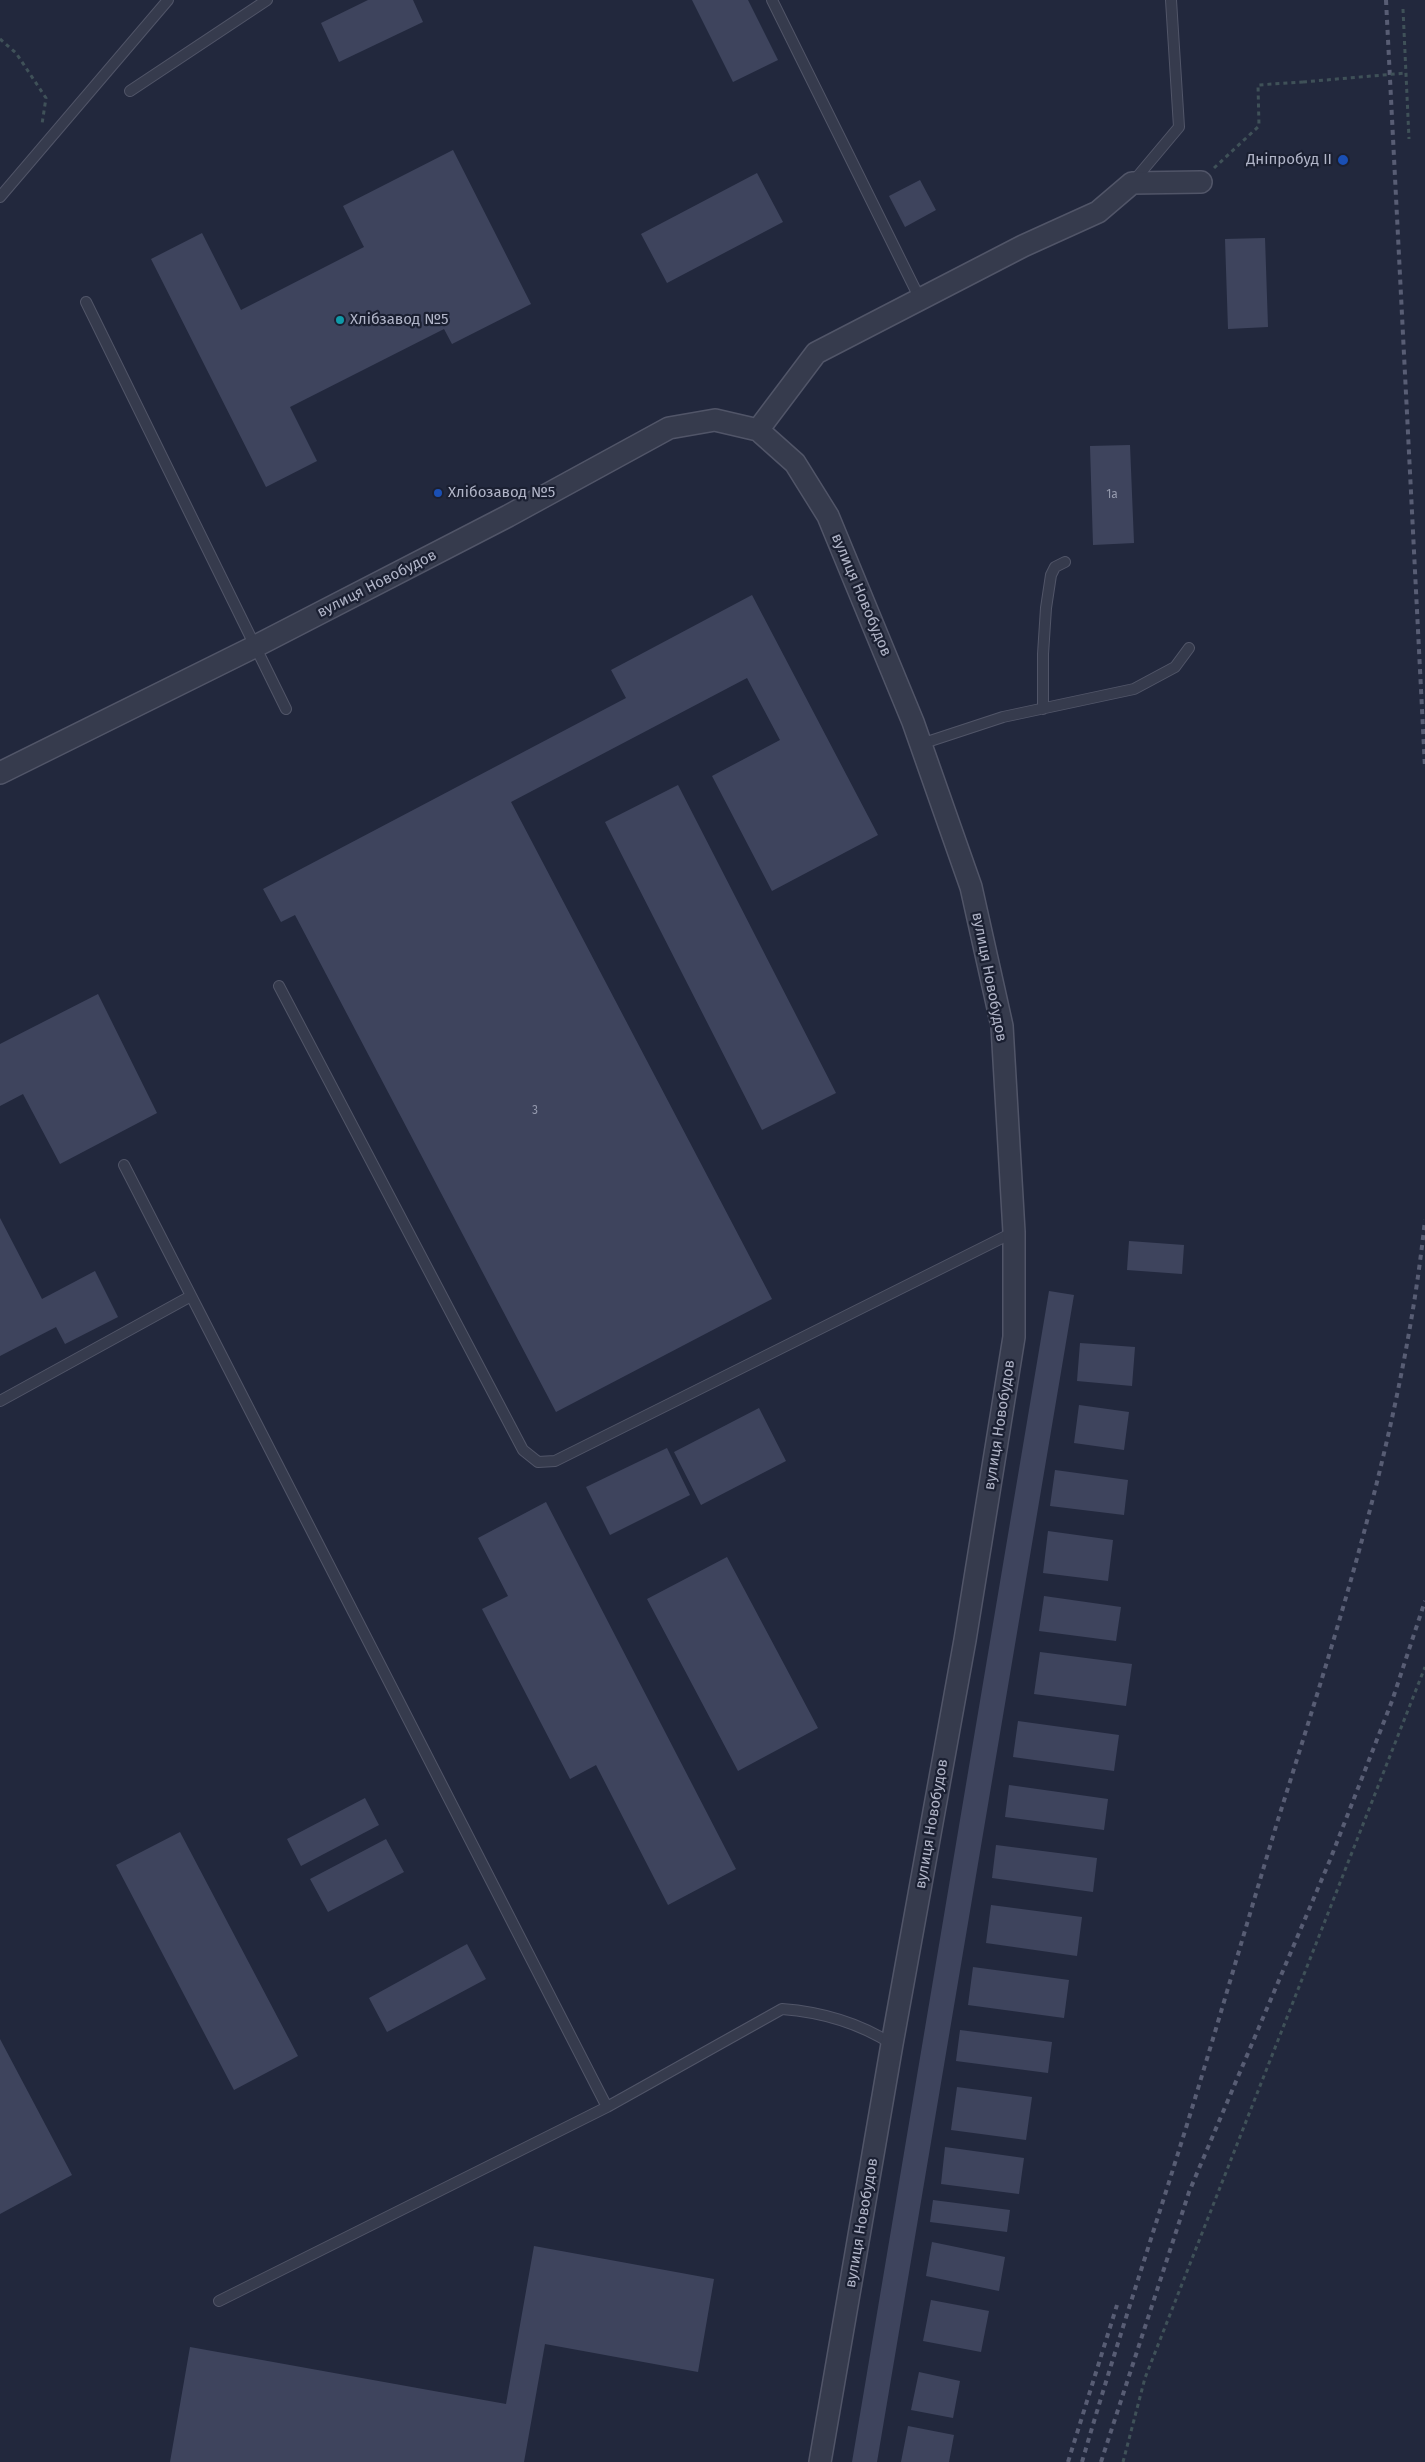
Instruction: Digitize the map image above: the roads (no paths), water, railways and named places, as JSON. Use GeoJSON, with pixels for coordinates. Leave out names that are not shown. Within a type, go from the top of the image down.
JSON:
{"type":"FeatureCollection","features":[{"type":"Feature","properties":{"kind":"street"},"geometry":{"type":"LineString","coordinates":[[758,430],[816,353],[1023,246],[1098,212],[1132,184],[1201,182]]}},
{"type":"Feature","properties":{"kind":"street","name":"вулиця Новобудов"},"geometry":{"type":"LineString","coordinates":[[0,773],[256,646],[508,516],[669,428],[715,420],[758,430],[795,463],[828,516],[921,744],[971,887],[1002,1026],[1014,1232],[1014,1337],[964,1650],[892,2044],[820,2462]]}},
{"type":"Feature","properties":{"kind":"lane"},"geometry":{"type":"LineString","coordinates":[[0,197],[168,0]]}},
{"type":"Feature","properties":{"kind":"lane"},"geometry":{"type":"LineString","coordinates":[[130,91],[267,0]]}},
{"type":"Feature","properties":{"kind":"lane"},"geometry":{"type":"LineString","coordinates":[[772,0],[920,299]]}},
{"type":"Feature","properties":{"kind":"lane"},"geometry":{"type":"LineString","coordinates":[[1132,184],[1179,127],[1171,0]]}},
{"type":"Feature","properties":{"kind":"lane"},"geometry":{"type":"LineString","coordinates":[[86,302],[286,709]]}},
{"type":"Feature","properties":{"kind":"lane"},"geometry":{"type":"LineString","coordinates":[[1043,709],[1042,654],[1047,600],[1051,575],[1055,567],[1065,562]]}},
{"type":"Feature","properties":{"kind":"lane"},"geometry":{"type":"LineString","coordinates":[[921,744],[1003,717],[1134,689],[1175,667],[1189,648]]}},
{"type":"Feature","properties":{"kind":"lane"},"geometry":{"type":"LineString","coordinates":[[279,986],[523,1450],[538,1462],[555,1461],[1014,1232]]}},
{"type":"Feature","properties":{"kind":"lane"},"geometry":{"type":"LineString","coordinates":[[124,1165],[607,2107]]}},
{"type":"Feature","properties":{"kind":"lane"},"geometry":{"type":"LineString","coordinates":[[0,1401],[191,1296]]}},
{"type":"Feature","properties":{"kind":"lane"},"geometry":{"type":"LineString","coordinates":[[219,2301],[607,2107],[782,2009],[810,2011],[837,2019],[869,2030],[892,2044]]}},
{"type":"Feature","properties":{"kind":"railway"},"geometry":{"type":"LineString","coordinates":[[1386,0],[1425,768]]}},
{"type":"Feature","properties":{"kind":"railway"},"geometry":{"type":"LineString","coordinates":[[1082,2462],[1203,2072],[1366,1525],[1385,1450],[1401,1374],[1415,1297],[1425,1220]]}},
{"type":"Feature","properties":{"kind":"railway"},"geometry":{"type":"LineString","coordinates":[[1101,2462],[1189,2192],[1330,1860],[1392,1701],[1425,1601]]}},
{"type":"Feature","properties":{"kind":"railway"},"geometry":{"type":"LineString","coordinates":[[1068,2462],[1117,2305]]}},
{"type":"Feature","properties":{"kind":"place","name":"Дніпробуд ІІ"},"geometry":{"type":"Point","coordinates":[1343,160]}},
{"type":"Feature","properties":{"kind":"place","name":"Хлібзавод №5"},"geometry":{"type":"Point","coordinates":[340,320]}},
{"type":"Feature","properties":{"kind":"place","name":"Хлібозавод №5"},"geometry":{"type":"Point","coordinates":[438,493]}}]}
